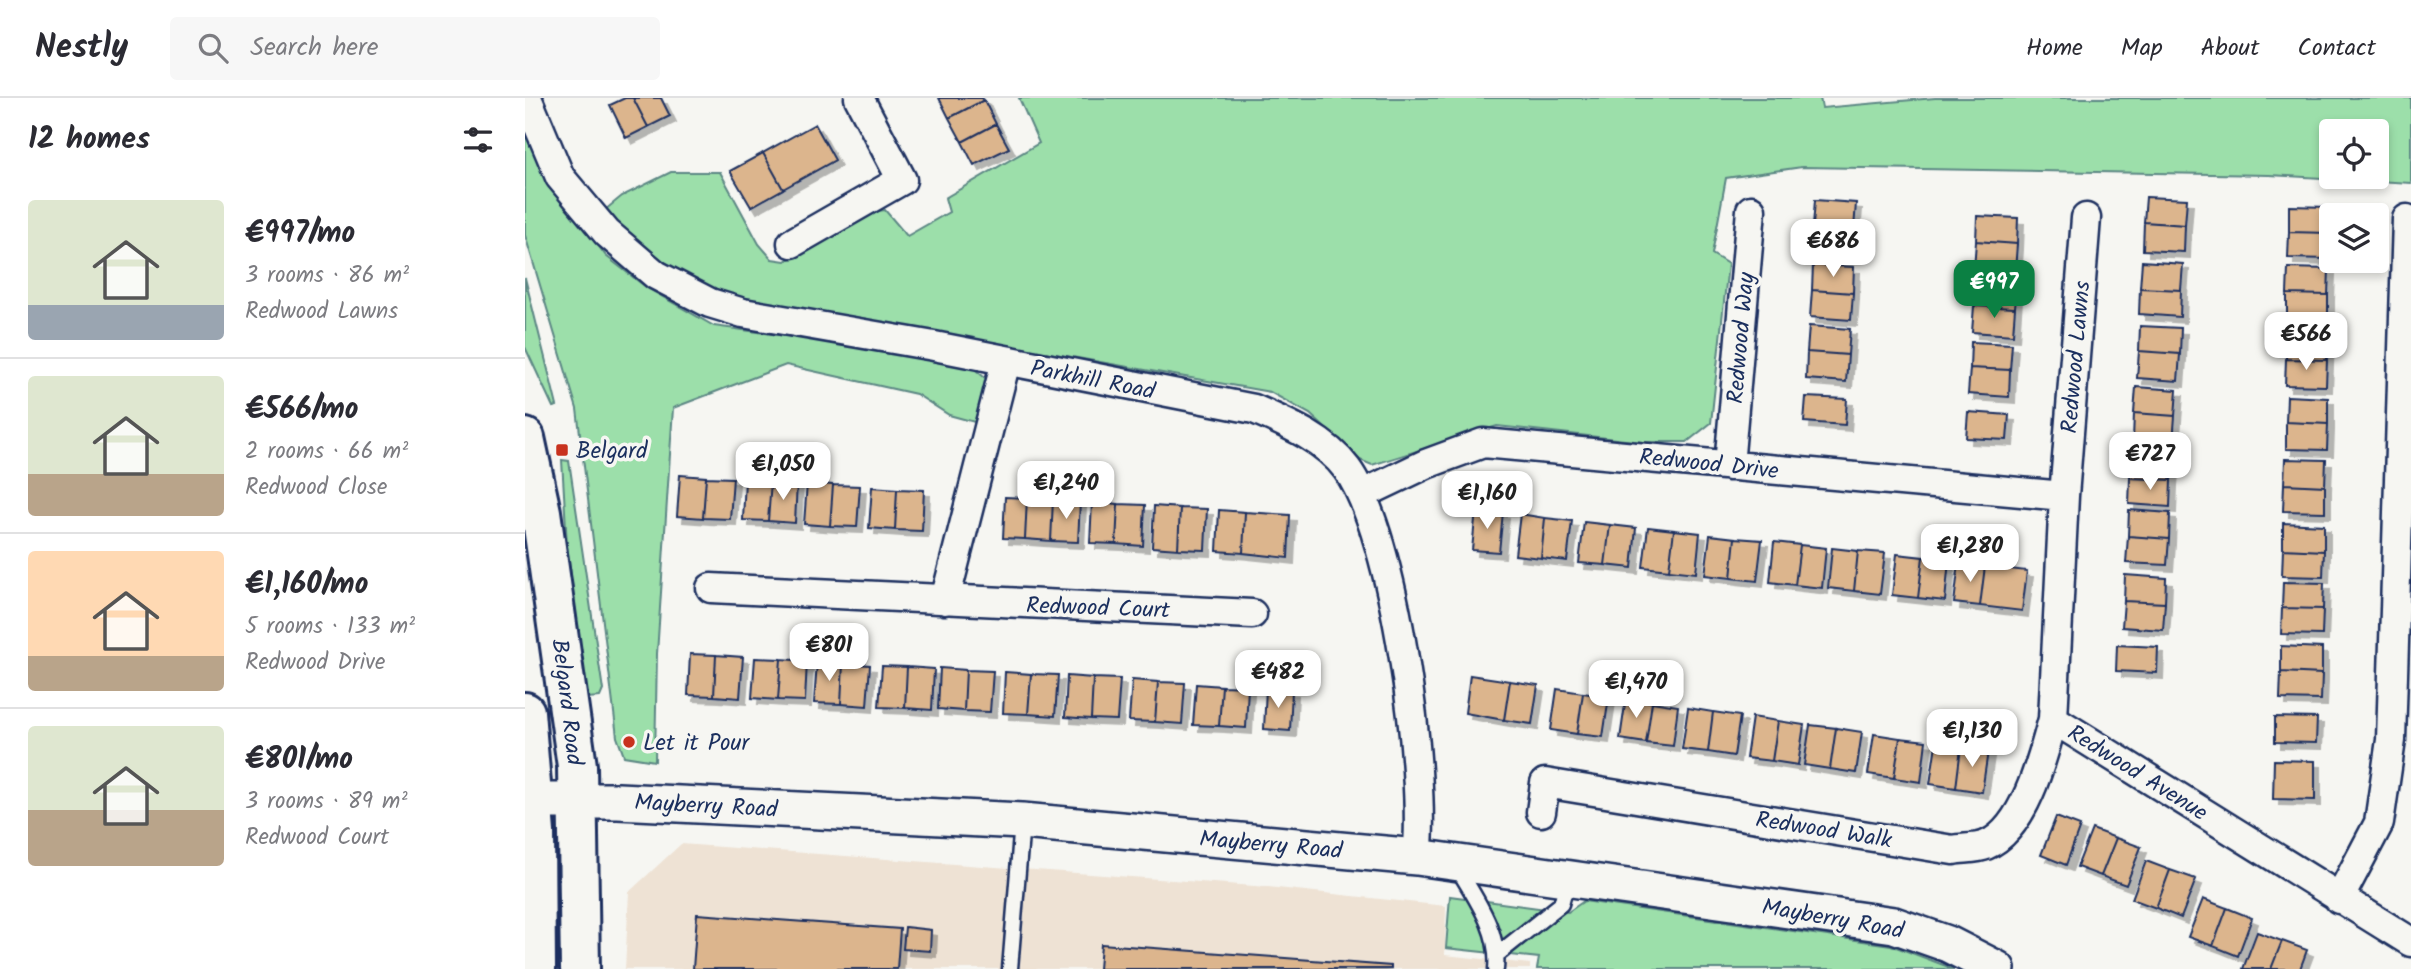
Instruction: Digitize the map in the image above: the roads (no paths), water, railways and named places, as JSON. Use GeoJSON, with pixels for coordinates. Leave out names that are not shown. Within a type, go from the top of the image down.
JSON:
{"type":"FeatureCollection","features":[{"type":"Feature","properties":{"kind":"main road","name":"Belgard Road"},"geometry":{"type":"LineString","coordinates":[[525,438],[553,591],[579,800],[580,969]]}},
{"type":"Feature","properties":{"kind":"main road","name":"Belgard Road"},"geometry":{"type":"LineString","coordinates":[[525,712],[533,801],[535,969]]}},
{"type":"Feature","properties":{"kind":"street","name":"Parkhill Road"},"geometry":{"type":"LineString","coordinates":[[527,98],[560,177],[607,233],[656,275],[710,303],[743,313],[1254,409],[1301,430],[1345,466],[1363,494],[1397,617],[1414,741],[1420,835],[1417,857]]}},
{"type":"Feature","properties":{"kind":"street"},"geometry":{"type":"LineString","coordinates":[[792,243],[902,180],[859,98]]}},
{"type":"Feature","properties":{"kind":"street","name":"Redwood Way"},"geometry":{"type":"LineString","coordinates":[[1729,466],[1751,210]]}},
{"type":"Feature","properties":{"kind":"street","name":"Redwood Lawns"},"geometry":{"type":"LineString","coordinates":[[2064,496],[2086,218]]}},
{"type":"Feature","properties":{"kind":"street"},"geometry":{"type":"LineString","coordinates":[[2339,899],[2379,823],[2391,740],[2407,219]]}},
{"type":"Feature","properties":{"kind":"street"},"geometry":{"type":"LineString","coordinates":[[945,600],[1006,361]]}},
{"type":"Feature","properties":{"kind":"street","name":"Redwood Drive"},"geometry":{"type":"LineString","coordinates":[[1363,494],[1426,464],[1483,443],[2064,496]]}},
{"type":"Feature","properties":{"kind":"street","name":"Redwood Avenue"},"geometry":{"type":"LineString","coordinates":[[2064,496],[2053,719],[2411,942]]}},
{"type":"Feature","properties":{"kind":"street","name":"Redwood Court"},"geometry":{"type":"LineString","coordinates":[[711,589],[1252,614]]}},
{"type":"Feature","properties":{"kind":"street","name":"Redwood Walk"},"geometry":{"type":"LineString","coordinates":[[1541,812],[1545,783],[1953,850],[1986,845],[2014,821],[2039,770],[2053,719]]}},
{"type":"Feature","properties":{"kind":"street","name":"Mayberry Road"},"geometry":{"type":"LineString","coordinates":[[533,801],[579,800],[1022,821],[1417,857],[1894,925],[1948,944],[1997,969]]}},
{"type":"Feature","properties":{"kind":"lane"},"geometry":{"type":"LineString","coordinates":[[1010,969],[1022,821]]}},
{"type":"Feature","properties":{"kind":"lane"},"geometry":{"type":"LineString","coordinates":[[1455,862],[1489,923],[1498,954],[1496,969]]}},
{"type":"Feature","properties":{"kind":"lane"},"geometry":{"type":"LineString","coordinates":[[1498,954],[1561,904],[1568,878]]}},
{"type":"Feature","properties":{"kind":"place","name":"Belgard"},"geometry":{"type":"Point","coordinates":[562,450]}},
{"type":"Feature","properties":{"kind":"place","name":"Let it Pour"},"geometry":{"type":"Point","coordinates":[629,742]}}]}
